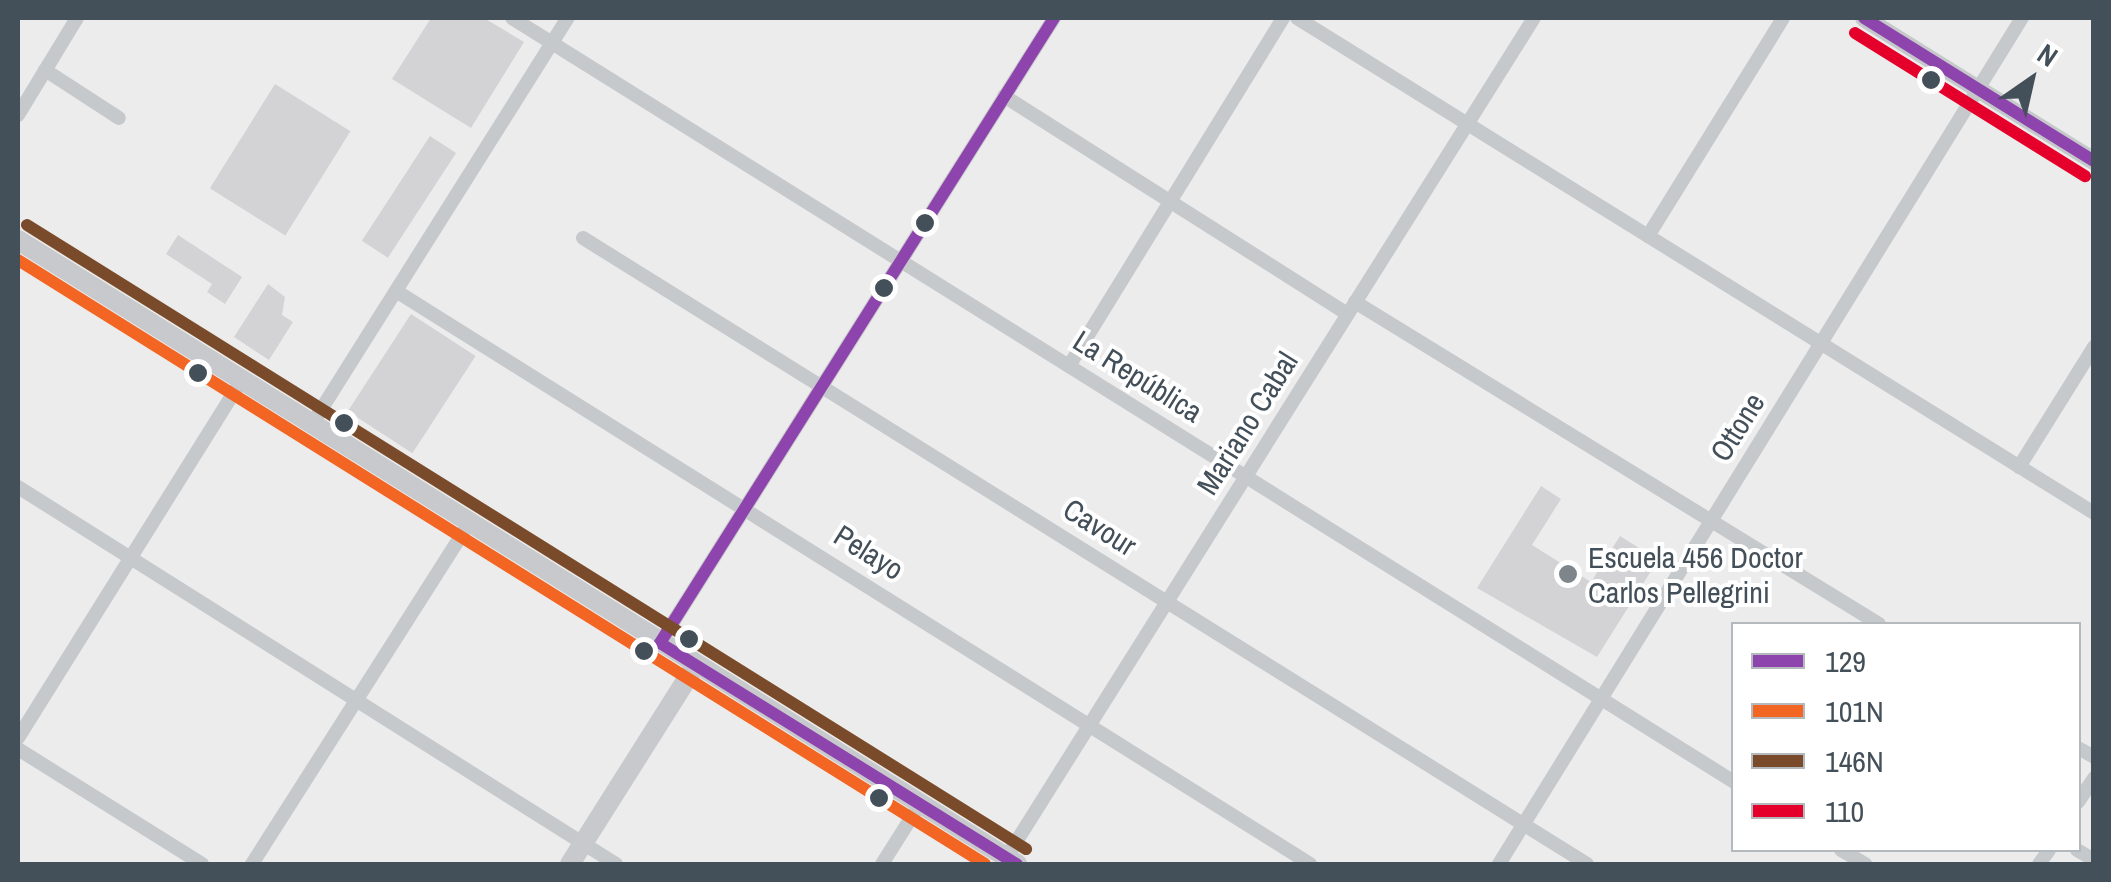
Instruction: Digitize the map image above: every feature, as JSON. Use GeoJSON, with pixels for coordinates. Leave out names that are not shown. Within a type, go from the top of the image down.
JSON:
{"type":"FeatureCollection","features":[{"type":"Feature","properties":{"kind":"main road"},"geometry":{"type":"LineString","coordinates":[[18,243],[1012,861]]}},
{"type":"Feature","properties":{"kind":"main road"},"geometry":{"type":"LineString","coordinates":[[570,864],[696,664]]}},
{"type":"Feature","properties":{"kind":"street"},"geometry":{"type":"LineString","coordinates":[[18,115],[77,18]]}},
{"type":"Feature","properties":{"kind":"street","name":"La República"},"geometry":{"type":"LineString","coordinates":[[512,18],[1731,780]]}},
{"type":"Feature","properties":{"kind":"street"},"geometry":{"type":"LineString","coordinates":[[312,424],[568,18]]}},
{"type":"Feature","properties":{"kind":"street"},"geometry":{"type":"LineString","coordinates":[[660,642],[1054,18]]}},
{"type":"Feature","properties":{"kind":"street"},"geometry":{"type":"LineString","coordinates":[[1069,366],[1282,18]]}},
{"type":"Feature","properties":{"kind":"street"},"geometry":{"type":"LineString","coordinates":[[1297,18],[2094,513]]}},
{"type":"Feature","properties":{"kind":"street","name":"Mariano Cabal"},"geometry":{"type":"LineString","coordinates":[[1012,861],[1090,725],[1534,18]]}},
{"type":"Feature","properties":{"kind":"street"},"geometry":{"type":"LineString","coordinates":[[1648,236],[1783,18]]}},
{"type":"Feature","properties":{"kind":"street"},"geometry":{"type":"LineString","coordinates":[[1864,18],[2094,161]]}},
{"type":"Feature","properties":{"kind":"street","name":"Ottone"},"geometry":{"type":"LineString","coordinates":[[1499,864],[2022,18]]}},
{"type":"Feature","properties":{"kind":"street"},"geometry":{"type":"LineString","coordinates":[[45,70],[119,118]]}},
{"type":"Feature","properties":{"kind":"street"},"geometry":{"type":"LineString","coordinates":[[1004,96],[1171,202],[1876,622]]}},
{"type":"Feature","properties":{"kind":"street","name":"Cavour"},"geometry":{"type":"LineString","coordinates":[[584,238],[1587,864]]}},
{"type":"Feature","properties":{"kind":"street","name":"Pelayo"},"geometry":{"type":"LineString","coordinates":[[396,291],[1310,864]]}},
{"type":"Feature","properties":{"kind":"street"},"geometry":{"type":"LineString","coordinates":[[2018,466],[2094,348]]}},
{"type":"Feature","properties":{"kind":"street"},"geometry":{"type":"LineString","coordinates":[[18,738],[242,380]]}},
{"type":"Feature","properties":{"kind":"street"},"geometry":{"type":"LineString","coordinates":[[18,487],[616,864]]}},
{"type":"Feature","properties":{"kind":"street"},"geometry":{"type":"LineString","coordinates":[[252,864],[469,523]]}},
{"type":"Feature","properties":{"kind":"street"},"geometry":{"type":"LineString","coordinates":[[18,749],[202,864]]}},
{"type":"Feature","properties":{"kind":"street"},"geometry":{"type":"LineString","coordinates":[[882,864],[920,804]]}},
{"type":"Feature","properties":{"kind":"building"},"geometry":{"type":"Polygon","coordinates":[[[431,18],[484,18],[524,42],[471,128],[392,79],[431,18]]]}},
{"type":"Feature","properties":{"kind":"building"},"geometry":{"type":"Polygon","coordinates":[[[275,84],[350,131],[285,235],[210,188],[275,84]]]}},
{"type":"Feature","properties":{"kind":"building"},"geometry":{"type":"Polygon","coordinates":[[[430,136],[456,153],[388,258],[362,241],[430,136]]]}},
{"type":"Feature","properties":{"kind":"building"},"geometry":{"type":"Polygon","coordinates":[[[178,235],[242,277],[225,304],[207,292],[212,284],[166,254],[178,235]]]}},
{"type":"Feature","properties":{"kind":"building"},"geometry":{"type":"Polygon","coordinates":[[[268,284],[285,297],[282,315],[293,322],[269,360],[234,337],[268,284]]]}},
{"type":"Feature","properties":{"kind":"building"},"geometry":{"type":"Polygon","coordinates":[[[411,314],[476,356],[412,453],[348,411],[411,314]]]}},
{"type":"Feature","properties":{"kind":"building","name":"Escuela 456 Doctor Carlos Pellegrini"},"geometry":{"type":"Polygon","coordinates":[[[1541,486],[1561,499],[1532,545],[1591,582],[1620,536],[1658,560],[1597,657],[1477,588],[1541,486]]]}},
{"type":"Feature","properties":{"kind":"transit line","name":"129"},"geometry":{"type":"LineString","coordinates":[[660,643],[1054,18]]}},
{"type":"Feature","properties":{"kind":"transit line","name":"129"},"geometry":{"type":"LineString","coordinates":[[1864,18],[2094,161]]}},
{"type":"Feature","properties":{"kind":"transit line","name":"110"},"geometry":{"type":"LineString","coordinates":[[1855,33],[2085,176]]}},
{"type":"Feature","properties":{"kind":"transit line","name":"146N"},"geometry":{"type":"LineString","coordinates":[[27,225],[1026,849]]}},
{"type":"Feature","properties":{"kind":"transit line","name":"101N"},"geometry":{"type":"LineString","coordinates":[[18,260],[985,864]]}},
{"type":"Feature","properties":{"kind":"transit line","name":"129"},"geometry":{"type":"LineString","coordinates":[[660,643],[1017,864]]}},
{"type":"Feature","properties":{"kind":"place","name":"Escuela 456 Doctor Carlos Pellegrini"},"geometry":{"type":"Point","coordinates":[1568,574]}}]}
